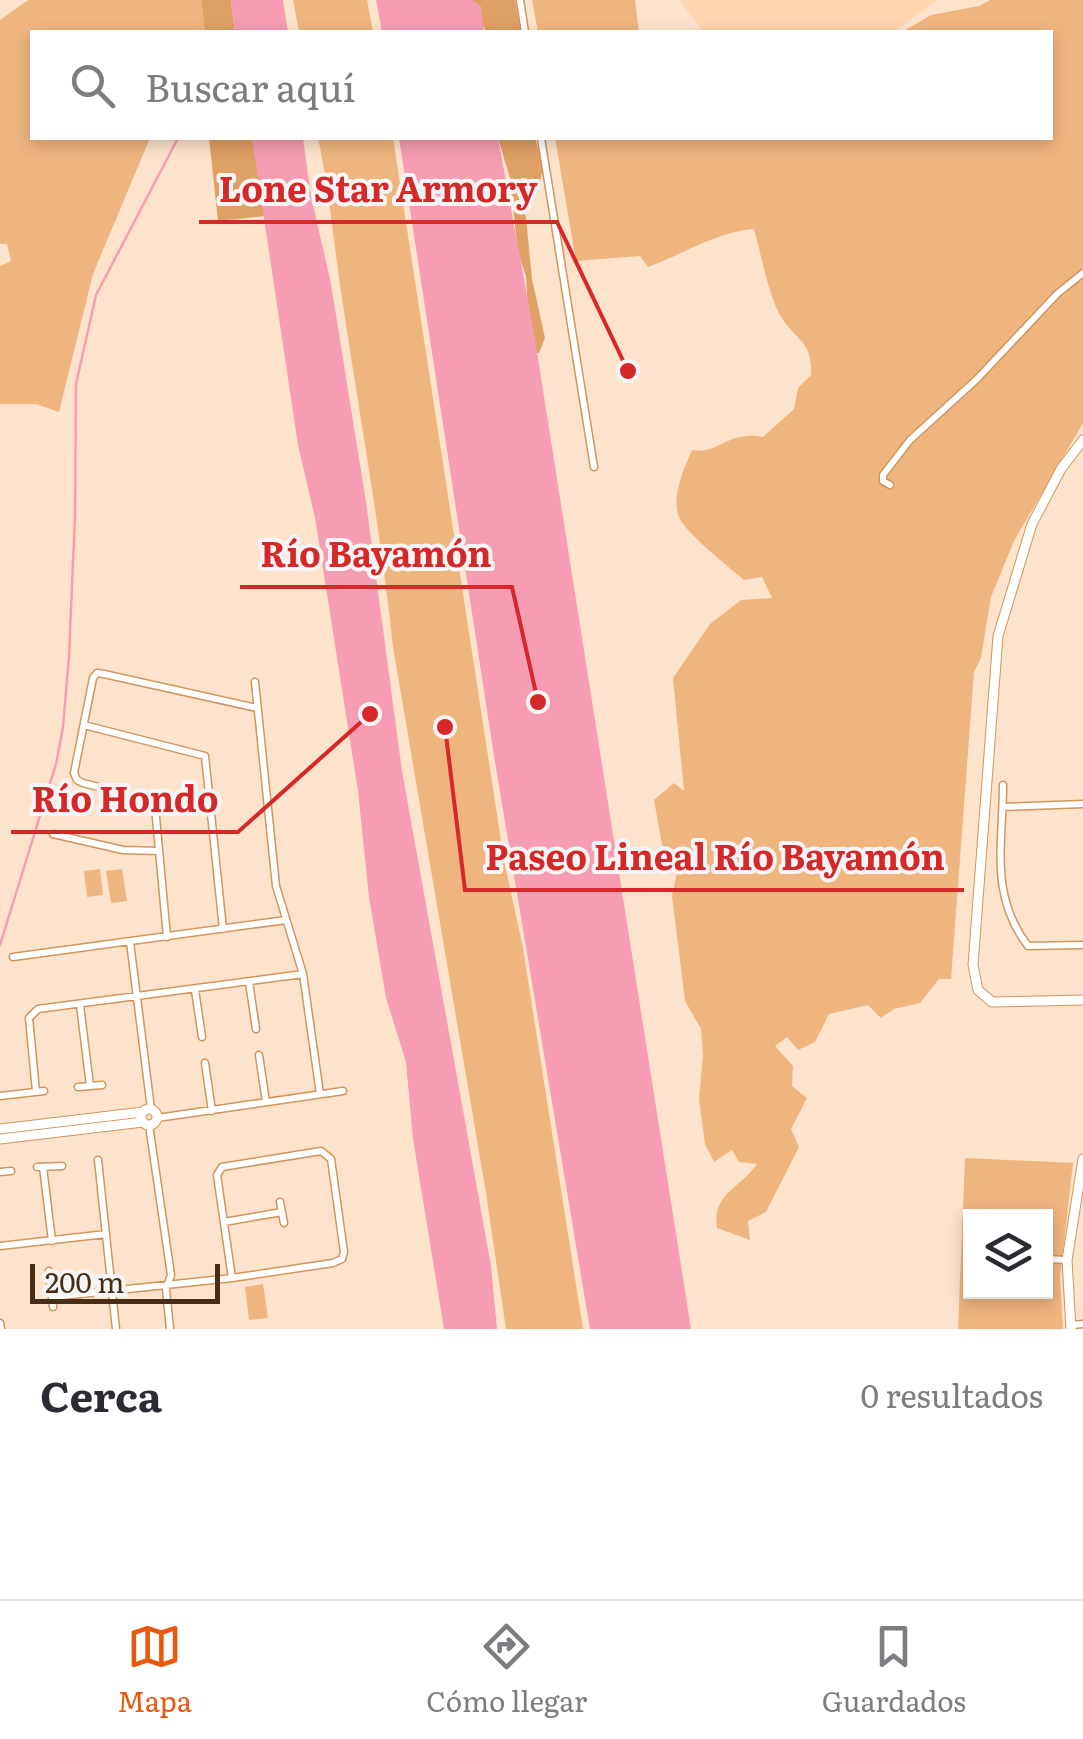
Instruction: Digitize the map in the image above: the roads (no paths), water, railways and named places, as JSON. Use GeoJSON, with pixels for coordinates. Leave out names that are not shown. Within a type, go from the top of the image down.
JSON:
{"type":"FeatureCollection","features":[{"type":"Feature","properties":{"kind":"street"},"geometry":{"type":"LineString","coordinates":[[520,2],[525,30]]}},
{"type":"Feature","properties":{"kind":"street"},"geometry":{"type":"LineString","coordinates":[[541,140],[594,467]]}},
{"type":"Feature","properties":{"kind":"street"},"geometry":{"type":"LineString","coordinates":[[890,484],[883,481],[883,476],[910,440],[1083,272]]}},
{"type":"Feature","properties":{"kind":"street"},"geometry":{"type":"LineString","coordinates":[[1083,440],[1061,470],[1032,524],[998,636],[972,965],[978,990],[992,1002],[1083,1000]]}},
{"type":"Feature","properties":{"kind":"street"},"geometry":{"type":"LineString","coordinates":[[168,937],[155,807],[151,802],[77,780],[74,773],[92,678],[97,673],[257,708]]}},
{"type":"Feature","properties":{"kind":"street"},"geometry":{"type":"LineString","coordinates":[[255,682],[276,886],[303,974],[320,1094]]}},
{"type":"Feature","properties":{"kind":"street"},"geometry":{"type":"LineString","coordinates":[[84,725],[205,756],[223,929]]}},
{"type":"Feature","properties":{"kind":"street"},"geometry":{"type":"LineString","coordinates":[[1003,785],[1001,891],[1022,937],[1028,946],[1083,945]]}},
{"type":"Feature","properties":{"kind":"street"},"geometry":{"type":"LineString","coordinates":[[1003,807],[1083,804]]}},
{"type":"Feature","properties":{"kind":"street"},"geometry":{"type":"LineString","coordinates":[[52,834],[123,850],[158,851]]}},
{"type":"Feature","properties":{"kind":"street"},"geometry":{"type":"LineString","coordinates":[[13,957],[286,920]]}},
{"type":"Feature","properties":{"kind":"street"},"geometry":{"type":"LineString","coordinates":[[130,942],[168,1257],[170,1329]]}},
{"type":"Feature","properties":{"kind":"street"},"geometry":{"type":"LineString","coordinates":[[0,1096],[40,1092],[29,1018],[38,1010],[303,974]]}},
{"type":"Feature","properties":{"kind":"street"},"geometry":{"type":"LineString","coordinates":[[249,982],[256,1029]]}},
{"type":"Feature","properties":{"kind":"street"},"geometry":{"type":"LineString","coordinates":[[195,990],[202,1037]]}},
{"type":"Feature","properties":{"kind":"street"},"geometry":{"type":"LineString","coordinates":[[80,1005],[90,1086]]}},
{"type":"Feature","properties":{"kind":"street"},"geometry":{"type":"LineString","coordinates":[[259,1055],[266,1102]]}},
{"type":"Feature","properties":{"kind":"street"},"geometry":{"type":"LineString","coordinates":[[206,1063],[212,1111]]}},
{"type":"Feature","properties":{"kind":"street"},"geometry":{"type":"LineString","coordinates":[[78,1087],[102,1085]]}},
{"type":"Feature","properties":{"kind":"street"},"geometry":{"type":"LineString","coordinates":[[0,1129],[212,1111],[343,1091]]}},
{"type":"Feature","properties":{"kind":"street"},"geometry":{"type":"LineString","coordinates":[[0,1139],[149,1117]]}},
{"type":"Feature","properties":{"kind":"street"},"geometry":{"type":"LineString","coordinates":[[52,1296],[232,1278],[342,1259],[331,1159],[321,1152],[222,1167],[217,1175],[232,1278]]}},
{"type":"Feature","properties":{"kind":"street"},"geometry":{"type":"LineString","coordinates":[[1083,1159],[1078,1215],[1067,1260],[1071,1327],[1083,1324]]}},
{"type":"Feature","properties":{"kind":"street"},"geometry":{"type":"LineString","coordinates":[[98,1160],[116,1329]]}},
{"type":"Feature","properties":{"kind":"street"},"geometry":{"type":"LineString","coordinates":[[52,1240],[40,1167],[62,1166]]}},
{"type":"Feature","properties":{"kind":"street"},"geometry":{"type":"LineString","coordinates":[[0,1172],[10,1171]]}},
{"type":"Feature","properties":{"kind":"street"},"geometry":{"type":"LineString","coordinates":[[280,1202],[284,1222]]}},
{"type":"Feature","properties":{"kind":"street"},"geometry":{"type":"LineString","coordinates":[[224,1222],[282,1212]]}},
{"type":"Feature","properties":{"kind":"street"},"geometry":{"type":"LineString","coordinates":[[0,1246],[106,1234]]}},
{"type":"Feature","properties":{"kind":"street"},"geometry":{"type":"LineString","coordinates":[[1053,1259],[1067,1260]]}},
{"type":"Feature","properties":{"kind":"street"},"geometry":{"type":"LineString","coordinates":[[49,1271],[53,1307]]}},
{"type":"Feature","properties":{"kind":"waterway"},"geometry":{"type":"LineString","coordinates":[[0,945],[56,764],[63,727],[75,516],[76,384],[96,295],[177,140]]}},
{"type":"Feature","properties":{"kind":"place","name":"Lone Star Armory"},"geometry":{"type":"Point","coordinates":[628,371]}},
{"type":"Feature","properties":{"kind":"place","name":"Río Bayamón"},"geometry":{"type":"Point","coordinates":[538,702]}},
{"type":"Feature","properties":{"kind":"place","name":"Río Hondo"},"geometry":{"type":"Point","coordinates":[370,714]}},
{"type":"Feature","properties":{"kind":"place","name":"Paseo Lineal Río Bayamón"},"geometry":{"type":"Point","coordinates":[445,727]}}]}
